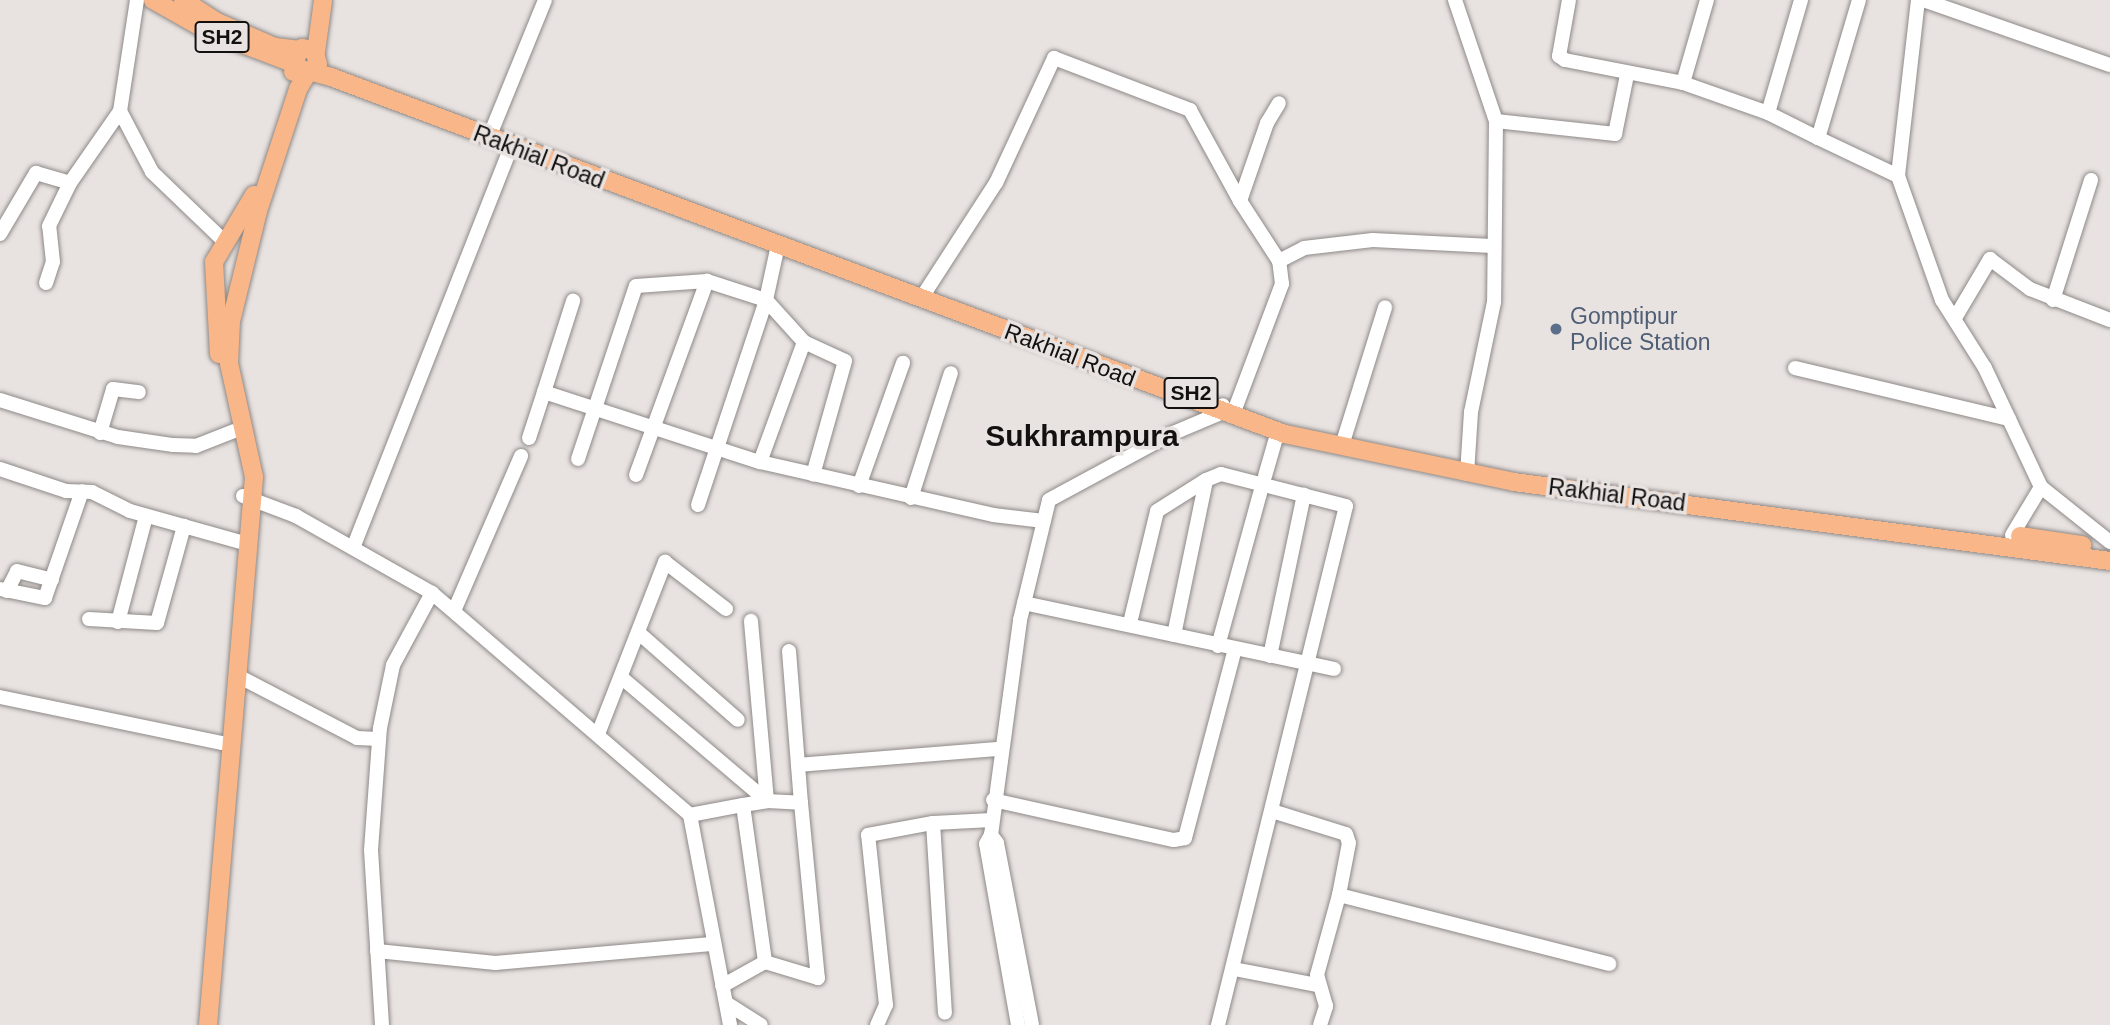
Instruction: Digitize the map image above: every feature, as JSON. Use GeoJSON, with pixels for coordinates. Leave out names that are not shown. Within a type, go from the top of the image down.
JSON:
{"type":"FeatureCollection","features":[{"type":"Feature","properties":{"kind":"main road","name":"Rakhial Road"},"geometry":{"type":"LineString","coordinates":[[153,0],[206,30],[306,58],[511,146],[1226,409],[1468,470],[1968,535],[2012,535],[2110,550]]}},
{"type":"Feature","properties":{"kind":"main road","name":"Rakhial Road"},"geometry":{"type":"LineString","coordinates":[[183,0],[228,27],[275,47],[926,291],[1278,431],[1468,470],[2110,561]]}},
{"type":"Feature","properties":{"kind":"main road"},"geometry":{"type":"LineString","coordinates":[[208,1025],[238,676],[248,499],[224,364],[225,321],[214,261],[224,241],[251,204],[306,58],[315,0]]}},
{"type":"Feature","properties":{"kind":"main road"},"geometry":{"type":"LineString","coordinates":[[225,321],[323,0]]}},
{"type":"Feature","properties":{"kind":"main road"},"geometry":{"type":"LineString","coordinates":[[224,241],[241,248],[244,264]]}},
{"type":"Feature","properties":{"kind":"main road"},"geometry":{"type":"LineString","coordinates":[[198,1025],[240,542],[254,477],[224,364]]}},
{"type":"Feature","properties":{"kind":"street"},"geometry":{"type":"LineString","coordinates":[[46,283],[53,262],[48,226],[70,183],[120,111],[137,0]]}},
{"type":"Feature","properties":{"kind":"street"},"geometry":{"type":"LineString","coordinates":[[492,130],[545,0]]}},
{"type":"Feature","properties":{"kind":"street"},"geometry":{"type":"LineString","coordinates":[[1455,0],[1496,121],[1492,246],[1494,302],[1471,412],[1468,470]]}},
{"type":"Feature","properties":{"kind":"street"},"geometry":{"type":"LineString","coordinates":[[1569,0],[1559,56],[1628,75],[1683,83],[1768,113],[1898,176]]}},
{"type":"Feature","properties":{"kind":"street"},"geometry":{"type":"LineString","coordinates":[[1683,83],[1707,0]]}},
{"type":"Feature","properties":{"kind":"street"},"geometry":{"type":"LineString","coordinates":[[1768,113],[1801,0]]}},
{"type":"Feature","properties":{"kind":"street"},"geometry":{"type":"LineString","coordinates":[[1818,138],[1859,0]]}},
{"type":"Feature","properties":{"kind":"street"},"geometry":{"type":"LineString","coordinates":[[2110,65],[1920,0],[1898,176],[1942,300],[1955,318],[2009,419],[2040,487],[2110,542]]}},
{"type":"Feature","properties":{"kind":"street"},"geometry":{"type":"LineString","coordinates":[[926,291],[996,183],[1054,58],[1190,110],[1240,201],[1279,261],[1282,284],[1226,409],[1171,434],[1049,500],[1024,603],[999,749],[992,827],[986,845],[1018,1025]]}},
{"type":"Feature","properties":{"kind":"street"},"geometry":{"type":"LineString","coordinates":[[1496,121],[1615,134],[1628,75]]}},
{"type":"Feature","properties":{"kind":"street"},"geometry":{"type":"LineString","coordinates":[[1240,201],[1266,123],[1279,103]]}},
{"type":"Feature","properties":{"kind":"street"},"geometry":{"type":"LineString","coordinates":[[120,111],[152,172],[224,241]]}},
{"type":"Feature","properties":{"kind":"street"},"geometry":{"type":"LineString","coordinates":[[353,548],[511,146]]}},
{"type":"Feature","properties":{"kind":"street"},"geometry":{"type":"LineString","coordinates":[[0,234],[36,173],[70,183]]}},
{"type":"Feature","properties":{"kind":"street"},"geometry":{"type":"LineString","coordinates":[[2053,300],[2091,180]]}},
{"type":"Feature","properties":{"kind":"street"},"geometry":{"type":"LineString","coordinates":[[197,218],[211,242],[214,261]]}},
{"type":"Feature","properties":{"kind":"street"},"geometry":{"type":"LineString","coordinates":[[1279,261],[1304,248],[1373,240],[1492,246]]}},
{"type":"Feature","properties":{"kind":"street"},"geometry":{"type":"LineString","coordinates":[[698,505],[766,300],[778,246]]}},
{"type":"Feature","properties":{"kind":"street"},"geometry":{"type":"LineString","coordinates":[[1955,318],[1990,259],[2053,300],[2110,320]]}},
{"type":"Feature","properties":{"kind":"street"},"geometry":{"type":"LineString","coordinates":[[636,475],[707,282]]}},
{"type":"Feature","properties":{"kind":"street"},"geometry":{"type":"LineString","coordinates":[[578,458],[636,286],[707,282],[766,300],[804,342],[846,365],[813,475]]}},
{"type":"Feature","properties":{"kind":"street"},"geometry":{"type":"LineString","coordinates":[[528,438],[573,301]]}},
{"type":"Feature","properties":{"kind":"street"},"geometry":{"type":"LineString","coordinates":[[1344,439],[1385,307]]}},
{"type":"Feature","properties":{"kind":"street"},"geometry":{"type":"LineString","coordinates":[[760,462],[804,342]]}},
{"type":"Feature","properties":{"kind":"street"},"geometry":{"type":"LineString","coordinates":[[859,486],[903,363]]}},
{"type":"Feature","properties":{"kind":"street"},"geometry":{"type":"LineString","coordinates":[[1795,369],[2009,419]]}},
{"type":"Feature","properties":{"kind":"street"},"geometry":{"type":"LineString","coordinates":[[911,498],[951,373]]}},
{"type":"Feature","properties":{"kind":"street"},"geometry":{"type":"LineString","coordinates":[[100,433],[113,389],[139,392]]}},
{"type":"Feature","properties":{"kind":"street"},"geometry":{"type":"LineString","coordinates":[[544,392],[717,445],[760,462],[911,498],[1044,522]]}},
{"type":"Feature","properties":{"kind":"street"},"geometry":{"type":"LineString","coordinates":[[0,400],[100,433],[196,446],[234,431]]}},
{"type":"Feature","properties":{"kind":"street"},"geometry":{"type":"LineString","coordinates":[[1265,476],[1278,431]]}},
{"type":"Feature","properties":{"kind":"street"},"geometry":{"type":"LineString","coordinates":[[454,611],[521,456]]}},
{"type":"Feature","properties":{"kind":"street"},"geometry":{"type":"LineString","coordinates":[[0,469],[66,491],[92,492],[146,516],[240,542]]}},
{"type":"Feature","properties":{"kind":"street"},"geometry":{"type":"LineString","coordinates":[[1130,623],[1157,511],[1206,480],[1221,474],[1346,506],[1234,969],[1218,1025]]}},
{"type":"Feature","properties":{"kind":"street"},"geometry":{"type":"LineString","coordinates":[[1174,635],[1206,480]]}},
{"type":"Feature","properties":{"kind":"street"},"geometry":{"type":"LineString","coordinates":[[2012,535],[2040,487]]}},
{"type":"Feature","properties":{"kind":"street"},"geometry":{"type":"LineString","coordinates":[[52,580],[17,571],[4,590],[40,600],[52,580],[82,491]]}},
{"type":"Feature","properties":{"kind":"street"},"geometry":{"type":"LineString","coordinates":[[1218,646],[1260,493]]}},
{"type":"Feature","properties":{"kind":"street"},"geometry":{"type":"LineString","coordinates":[[1270,656],[1304,495]]}},
{"type":"Feature","properties":{"kind":"street"},"geometry":{"type":"LineString","coordinates":[[248,499],[296,516],[432,593],[690,815],[730,1025]]}},
{"type":"Feature","properties":{"kind":"street"},"geometry":{"type":"LineString","coordinates":[[118,622],[146,516]]}},
{"type":"Feature","properties":{"kind":"street"},"geometry":{"type":"LineString","coordinates":[[89,619],[157,624],[184,526]]}},
{"type":"Feature","properties":{"kind":"street"},"geometry":{"type":"LineString","coordinates":[[598,734],[640,634],[665,562],[726,609]]}},
{"type":"Feature","properties":{"kind":"street"},"geometry":{"type":"LineString","coordinates":[[382,1025],[371,850],[379,739],[393,665],[432,593]]}},
{"type":"Feature","properties":{"kind":"street"},"geometry":{"type":"LineString","coordinates":[[1024,603],[1130,623],[1218,646],[1334,669]]}},
{"type":"Feature","properties":{"kind":"street"},"geometry":{"type":"LineString","coordinates":[[751,621],[767,801]]}},
{"type":"Feature","properties":{"kind":"street"},"geometry":{"type":"LineString","coordinates":[[640,634],[738,720]]}},
{"type":"Feature","properties":{"kind":"street"},"geometry":{"type":"LineString","coordinates":[[993,800],[1174,840],[1185,838],[1235,649]]}},
{"type":"Feature","properties":{"kind":"street"},"geometry":{"type":"LineString","coordinates":[[722,986],[765,962],[818,978],[789,651]]}},
{"type":"Feature","properties":{"kind":"street"},"geometry":{"type":"LineString","coordinates":[[238,676],[357,738],[379,739]]}},
{"type":"Feature","properties":{"kind":"street"},"geometry":{"type":"LineString","coordinates":[[622,678],[767,801]]}},
{"type":"Feature","properties":{"kind":"street"},"geometry":{"type":"LineString","coordinates":[[0,697],[222,743]]}},
{"type":"Feature","properties":{"kind":"street"},"geometry":{"type":"LineString","coordinates":[[799,765],[999,749]]}},
{"type":"Feature","properties":{"kind":"street"},"geometry":{"type":"LineString","coordinates":[[690,815],[767,801],[801,803]]}},
{"type":"Feature","properties":{"kind":"street"},"geometry":{"type":"LineString","coordinates":[[743,805],[765,962]]}},
{"type":"Feature","properties":{"kind":"street"},"geometry":{"type":"LineString","coordinates":[[1272,811],[1346,834],[1349,843],[1317,985],[1326,1006],[1320,1025]]}},
{"type":"Feature","properties":{"kind":"street"},"geometry":{"type":"LineString","coordinates":[[877,1025],[887,1005],[868,835],[933,823],[992,827]]}},
{"type":"Feature","properties":{"kind":"street"},"geometry":{"type":"LineString","coordinates":[[933,823],[945,1013]]}},
{"type":"Feature","properties":{"kind":"street"},"geometry":{"type":"LineString","coordinates":[[992,827],[1032,1025]]}},
{"type":"Feature","properties":{"kind":"street"},"geometry":{"type":"LineString","coordinates":[[1339,895],[1609,964]]}},
{"type":"Feature","properties":{"kind":"street"},"geometry":{"type":"LineString","coordinates":[[377,951],[495,963],[715,944]]}},
{"type":"Feature","properties":{"kind":"street"},"geometry":{"type":"LineString","coordinates":[[1234,969],[1317,985]]}},
{"type":"Feature","properties":{"kind":"street"},"geometry":{"type":"LineString","coordinates":[[726,1003],[761,1025]]}},
{"type":"Feature","properties":{"kind":"place","name":"Gomptipur Police Station"},"geometry":{"type":"Point","coordinates":[1556,329]}},
{"type":"Feature","properties":{"kind":"district","name":"Sukhrampura"},"geometry":{"type":"Point","coordinates":[1082,436]}}]}
